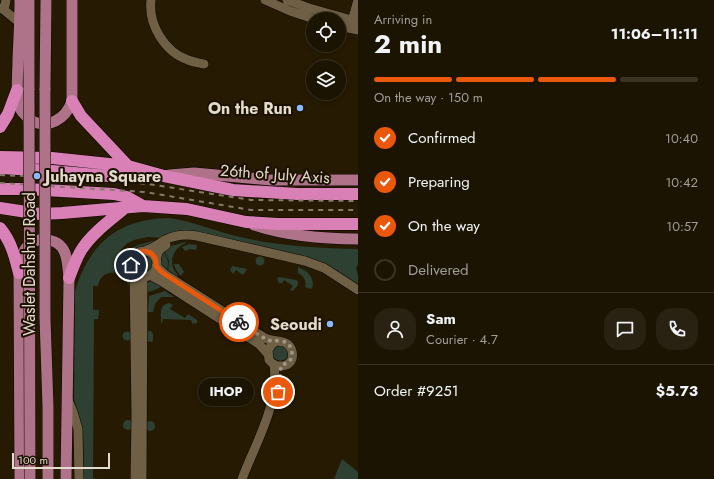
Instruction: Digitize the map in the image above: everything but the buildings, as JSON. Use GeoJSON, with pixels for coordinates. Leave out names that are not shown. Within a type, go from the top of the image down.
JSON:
{"type":"FeatureCollection","features":[{"type":"Feature","properties":{"kind":"highway"},"geometry":{"type":"LineString","coordinates":[[0,127],[8,114],[17,90]]}},
{"type":"Feature","properties":{"kind":"highway"},"geometry":{"type":"LineString","coordinates":[[72,101],[82,116],[128,166]]}},
{"type":"Feature","properties":{"kind":"highway","name":"26th of July Axis"},"geometry":{"type":"LineString","coordinates":[[0,157],[52,158],[128,166],[164,176],[233,190],[298,194],[358,194]]}},
{"type":"Feature","properties":{"kind":"highway"},"geometry":{"type":"LineString","coordinates":[[0,168],[47,170],[108,176],[125,174],[143,169]]}},
{"type":"Feature","properties":{"kind":"highway"},"geometry":{"type":"LineString","coordinates":[[0,189],[32,189],[114,194],[127,197],[143,206]]}},
{"type":"Feature","properties":{"kind":"highway"},"geometry":{"type":"LineString","coordinates":[[0,208],[40,214],[82,212],[143,206],[187,209],[246,222],[278,224],[358,224]]}},
{"type":"Feature","properties":{"kind":"highway"},"geometry":{"type":"LineString","coordinates":[[69,278],[83,248],[101,228],[126,207]]}},
{"type":"Feature","properties":{"kind":"highway"},"geometry":{"type":"LineString","coordinates":[[0,228],[13,250],[19,273]]}},
{"type":"Feature","properties":{"kind":"main road"},"geometry":{"type":"LineString","coordinates":[[20,0],[17,90],[24,114],[41,124],[50,123],[62,117],[68,110],[72,101],[72,0]]}},
{"type":"Feature","properties":{"kind":"main road","name":"Waslet Dahshur Road"},"geometry":{"type":"LineString","coordinates":[[29,0],[30,479]]}},
{"type":"Feature","properties":{"kind":"main road","name":"Waslet Dahshur Road"},"geometry":{"type":"LineString","coordinates":[[46,0],[45,318],[48,408],[48,479]]}},
{"type":"Feature","properties":{"kind":"main road"},"geometry":{"type":"LineString","coordinates":[[164,176],[194,173],[271,180],[358,180]]}},
{"type":"Feature","properties":{"kind":"main road"},"geometry":{"type":"LineString","coordinates":[[246,222],[272,231],[292,235],[338,239],[358,239]]}},
{"type":"Feature","properties":{"kind":"main road"},"geometry":{"type":"LineString","coordinates":[[20,479],[19,273],[24,250],[27,246],[38,240],[47,240],[60,246],[66,253],[69,278],[66,479]]}},
{"type":"Feature","properties":{"kind":"street"},"geometry":{"type":"LineString","coordinates":[[6,0],[2,9],[20,23]]}},
{"type":"Feature","properties":{"kind":"street"},"geometry":{"type":"LineString","coordinates":[[151,0],[150,6],[153,23],[161,38],[172,51],[187,60],[204,64]]}},
{"type":"Feature","properties":{"kind":"street"},"geometry":{"type":"LineString","coordinates":[[265,0],[306,16]]}},
{"type":"Feature","properties":{"kind":"street"},"geometry":{"type":"LineString","coordinates":[[287,0],[354,25],[358,0]]}},
{"type":"Feature","properties":{"kind":"street"},"geometry":{"type":"LineString","coordinates":[[135,479],[136,416],[134,272],[131,265],[133,258],[138,253],[176,236],[197,236],[305,261],[324,268],[358,290]]}},
{"type":"Feature","properties":{"kind":"street"},"geometry":{"type":"LineString","coordinates":[[147,276],[153,273],[159,250],[167,244],[183,240],[197,240],[304,264],[321,272],[358,294]]}},
{"type":"Feature","properties":{"kind":"street"},"geometry":{"type":"LineString","coordinates":[[144,251],[151,253],[156,263],[166,275],[265,338],[275,342],[282,341],[289,345],[293,354],[290,361],[278,366]]}},
{"type":"Feature","properties":{"kind":"street"},"geometry":{"type":"LineString","coordinates":[[134,272],[161,281],[259,344],[267,353],[269,360],[278,366]]}},
{"type":"Feature","properties":{"kind":"street"},"geometry":{"type":"LineString","coordinates":[[142,479],[147,276]]}},
{"type":"Feature","properties":{"kind":"street"},"geometry":{"type":"LineString","coordinates":[[267,353],[270,346],[275,342]]}},
{"type":"Feature","properties":{"kind":"street"},"geometry":{"type":"LineString","coordinates":[[242,479],[272,405],[278,366]]}},
{"type":"Feature","properties":{"kind":"street"},"geometry":{"type":"LineString","coordinates":[[246,479],[275,405],[278,366]]}},
{"type":"Feature","properties":{"kind":"street"},"geometry":{"type":"LineString","coordinates":[[67,398],[74,412],[78,429],[79,479]]}},
{"type":"Feature","properties":{"kind":"green space"},"geometry":{"type":"Polygon","coordinates":[[[169,218],[231,235],[269,243],[358,249],[358,264],[356,268],[358,275],[358,287],[329,268],[219,238],[148,237],[134,240],[126,244],[120,251],[116,260],[114,273],[106,274],[100,280],[98,286],[93,286],[93,310],[99,310],[98,319],[94,319],[93,478],[99,479],[84,479],[83,431],[74,399],[75,291],[81,274],[89,259],[108,237],[135,223],[151,219],[169,218]]]}},
{"type":"Feature","properties":{"kind":"green space"},"geometry":{"type":"Polygon","coordinates":[[[156,240],[156,242],[136,250],[128,257],[126,268],[130,275],[131,284],[128,285],[122,266],[124,254],[133,247],[156,240]]]}},
{"type":"Feature","properties":{"kind":"green space"},"geometry":{"type":"Polygon","coordinates":[[[186,243],[181,245],[174,253],[172,262],[178,275],[176,277],[168,272],[169,261],[164,250],[171,246],[186,243]]]}},
{"type":"Feature","properties":{"kind":"green space"},"geometry":{"type":"Polygon","coordinates":[[[189,244],[197,245],[196,250],[190,249],[185,251],[182,247],[189,244]]]}},
{"type":"Feature","properties":{"kind":"green space"},"geometry":{"type":"Polygon","coordinates":[[[162,250],[168,260],[167,271],[161,266],[159,256],[162,250]]]}},
{"type":"Feature","properties":{"kind":"green space"},"geometry":{"type":"Polygon","coordinates":[[[144,255],[151,258],[154,265],[151,272],[144,275],[137,272],[134,265],[137,258],[144,255]]]}},
{"type":"Feature","properties":{"kind":"green space"},"geometry":{"type":"Polygon","coordinates":[[[258,257],[262,257],[264,261],[262,265],[258,265],[256,263],[256,259],[258,257]]]}},
{"type":"Feature","properties":{"kind":"green space"},"geometry":{"type":"Polygon","coordinates":[[[174,264],[179,264],[184,272],[181,276],[176,270],[174,264]]]}},
{"type":"Feature","properties":{"kind":"green space"},"geometry":{"type":"Polygon","coordinates":[[[232,266],[247,269],[243,275],[236,270],[233,274],[230,270],[232,266]]]}},
{"type":"Feature","properties":{"kind":"green space"},"geometry":{"type":"Polygon","coordinates":[[[298,267],[311,276],[313,286],[311,289],[305,287],[305,280],[298,273],[298,267]]]}},
{"type":"Feature","properties":{"kind":"green space"},"geometry":{"type":"Polygon","coordinates":[[[279,277],[296,280],[298,281],[298,285],[293,291],[290,290],[293,286],[284,280],[282,283],[279,283],[277,279],[279,277]]]}},
{"type":"Feature","properties":{"kind":"green space"},"geometry":{"type":"Polygon","coordinates":[[[152,280],[169,289],[168,291],[161,287],[148,292],[146,290],[146,284],[152,280]]]}},
{"type":"Feature","properties":{"kind":"green space"},"geometry":{"type":"Polygon","coordinates":[[[165,291],[174,297],[161,297],[155,304],[153,312],[148,312],[149,296],[165,291]]]}},
{"type":"Feature","properties":{"kind":"green space"},"geometry":{"type":"Polygon","coordinates":[[[169,303],[173,305],[170,309],[185,318],[188,314],[197,320],[197,323],[193,324],[191,320],[163,319],[162,324],[161,310],[166,304],[169,303]]]}},
{"type":"Feature","properties":{"kind":"green space"},"geometry":{"type":"Polygon","coordinates":[[[127,331],[132,336],[127,341],[122,336],[127,331]]]}},
{"type":"Feature","properties":{"kind":"green space"},"geometry":{"type":"Polygon","coordinates":[[[151,331],[153,334],[152,342],[147,341],[146,332],[151,331]]]}},
{"type":"Feature","properties":{"kind":"green space"},"geometry":{"type":"Polygon","coordinates":[[[274,345],[285,345],[289,355],[286,359],[280,361],[273,358],[271,350],[274,345]]]}},
{"type":"Feature","properties":{"kind":"green space"},"geometry":{"type":"Polygon","coordinates":[[[128,420],[133,425],[128,430],[123,425],[128,420]]]}},
{"type":"Feature","properties":{"kind":"green space"},"geometry":{"type":"Polygon","coordinates":[[[150,421],[155,426],[150,431],[145,426],[150,421]]]}},
{"type":"Feature","properties":{"kind":"green space"},"geometry":{"type":"Polygon","coordinates":[[[342,459],[358,472],[358,479],[334,479],[342,459]]]}},
{"type":"Feature","properties":{"kind":"railway"},"geometry":{"type":"LineString","coordinates":[[0,175],[93,179],[148,184],[251,200],[358,201]]}},
{"type":"Feature","properties":{"kind":"railway"},"geometry":{"type":"LineString","coordinates":[[0,183],[145,192],[251,210],[358,210]]}},
{"type":"Feature","properties":{"kind":"way so far"},"geometry":{"type":"LineString","coordinates":[[239,322],[268,340],[275,342],[282,341],[291,347],[293,354],[292,358],[288,364],[281,366],[278,392]]}},
{"type":"Feature","properties":{"kind":"place","name":"On the Run"},"geometry":{"type":"Point","coordinates":[300,108]}},
{"type":"Feature","properties":{"kind":"place","name":"Juhayna Square"},"geometry":{"type":"Point","coordinates":[37,176]}},
{"type":"Feature","properties":{"kind":"place","name":"Seoudi"},"geometry":{"type":"Point","coordinates":[330,324]}},
{"type":"Feature","properties":{"kind":"place","name":"IHOP"},"geometry":{"type":"Point","coordinates":[278,392]}},
{"type":"Feature","properties":{"kind":"route"},"geometry":{"type":"LineString","coordinates":[[131,265],[135,255],[141,251],[151,253],[156,259],[156,266],[163,273],[239,322]]}}]}
